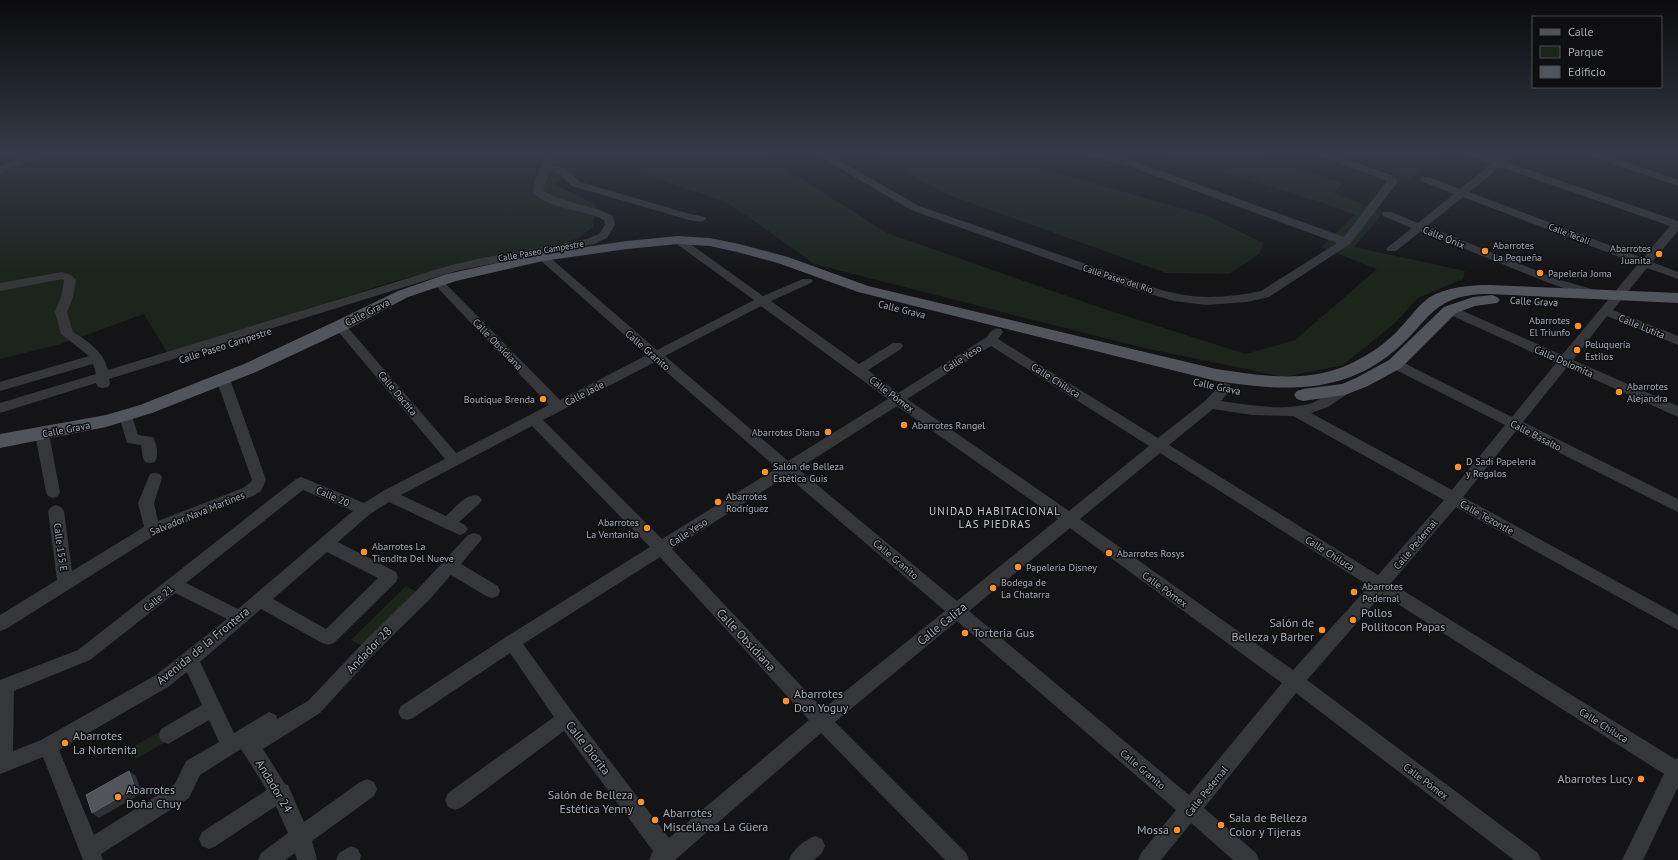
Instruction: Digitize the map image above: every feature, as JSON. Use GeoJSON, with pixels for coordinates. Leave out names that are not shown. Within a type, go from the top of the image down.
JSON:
{"type":"FeatureCollection","features":[{"type":"Feature","properties":{"kind":"main road","name":"Calle Grava"},"geometry":{"type":"LineString","coordinates":[[0,442],[126,416],[223,379],[340,326],[403,294],[438,281],[543,257],[627,245],[678,240],[710,242],[746,250],[782,260],[863,289],[1216,375],[1256,382],[1285,384],[1309,383],[1347,373],[1372,359],[1404,334],[1435,301],[1459,292],[1505,290],[1591,293],[1612,304],[1678,298]]}},
{"type":"Feature","properties":{"kind":"main road","name":"Calle Grava"},"geometry":{"type":"LineString","coordinates":[[746,250],[807,282],[853,297],[994,336],[1225,388],[1266,395],[1287,396],[1314,394],[1345,389],[1395,364],[1450,310],[1473,302],[1504,300],[1678,308]]}},
{"type":"Feature","properties":{"kind":"street","name":"Calle Paseo Campestre"},"geometry":{"type":"LineString","coordinates":[[0,408],[25,404],[351,304],[369,294],[477,262],[590,242],[603,236],[610,225],[609,218],[594,211],[554,201],[540,193]]}},
{"type":"Feature","properties":{"kind":"street"},"geometry":{"type":"LineString","coordinates":[[606,193],[689,218],[701,219]]}},
{"type":"Feature","properties":{"kind":"street","name":"Calle Paseo del Río"},"geometry":{"type":"LineString","coordinates":[[889,193],[915,208],[1137,286],[1174,297],[1206,301],[1247,298],[1265,294],[1346,242],[1384,193]]}},
{"type":"Feature","properties":{"kind":"street"},"geometry":{"type":"LineString","coordinates":[[1211,193],[1346,242]]}},
{"type":"Feature","properties":{"kind":"street"},"geometry":{"type":"LineString","coordinates":[[1392,249],[1461,193]]}},
{"type":"Feature","properties":{"kind":"street","name":"Calle Tecali"},"geometry":{"type":"LineString","coordinates":[[1461,193],[1678,276]]}},
{"type":"Feature","properties":{"kind":"street"},"geometry":{"type":"LineString","coordinates":[[1585,193],[1678,225]]}},
{"type":"Feature","properties":{"kind":"street","name":"Calle Ónix"},"geometry":{"type":"LineString","coordinates":[[1387,214],[1553,281],[1591,293]]}},
{"type":"Feature","properties":{"kind":"street","name":"Calle Pedernal"},"geometry":{"type":"LineString","coordinates":[[1148,860],[1295,682],[1381,585],[1453,499],[1644,263],[1678,225]]}},
{"type":"Feature","properties":{"kind":"street","name":"Calle Pómex"},"geometry":{"type":"LineString","coordinates":[[678,240],[897,399],[1069,519],[1295,682],[1531,860]]}},
{"type":"Feature","properties":{"kind":"street","name":"Calle Granito"},"geometry":{"type":"LineString","coordinates":[[543,257],[655,356],[958,611],[1249,860]]}},
{"type":"Feature","properties":{"kind":"street"},"geometry":{"type":"LineString","coordinates":[[0,287],[62,276],[67,277],[70,280],[67,297],[61,312],[67,334],[86,345],[97,358],[103,380]]}},
{"type":"Feature","properties":{"kind":"street","name":"Calle Obsidiana"},"geometry":{"type":"LineString","coordinates":[[438,281],[558,406]]}},
{"type":"Feature","properties":{"kind":"street","name":"Calle Jade"},"geometry":{"type":"LineString","coordinates":[[365,510],[388,495],[761,301],[807,282]]}},
{"type":"Feature","properties":{"kind":"street","name":"Calle Lutita"},"geometry":{"type":"LineString","coordinates":[[1612,304],[1678,342]]}},
{"type":"Feature","properties":{"kind":"street","name":"Calle Dolomita"},"geometry":{"type":"LineString","coordinates":[[1450,310],[1678,412]]}},
{"type":"Feature","properties":{"kind":"street","name":"Calle Dactita"},"geometry":{"type":"LineString","coordinates":[[340,326],[455,461]]}},
{"type":"Feature","properties":{"kind":"street","name":"Calle Yeso"},"geometry":{"type":"LineString","coordinates":[[408,712],[512,642],[662,549],[994,336]]}},
{"type":"Feature","properties":{"kind":"street","name":"Calle Chiluca"},"geometry":{"type":"LineString","coordinates":[[994,336],[1159,444],[1677,770]]}},
{"type":"Feature","properties":{"kind":"street"},"geometry":{"type":"LineString","coordinates":[[859,370],[897,346]]}},
{"type":"Feature","properties":{"kind":"street"},"geometry":{"type":"LineString","coordinates":[[0,387],[97,358]]}},
{"type":"Feature","properties":{"kind":"street","name":"Calle Basalto"},"geometry":{"type":"LineString","coordinates":[[1395,364],[1678,506]]}},
{"type":"Feature","properties":{"kind":"street","name":"Salvador Nava Martines"},"geometry":{"type":"LineString","coordinates":[[0,624],[152,530],[248,492],[256,487],[259,480],[223,379]]}},
{"type":"Feature","properties":{"kind":"street","name":"Calle Caliza"},"geometry":{"type":"LineString","coordinates":[[663,857],[822,721],[958,611],[1159,444],[1210,404],[1225,388]]}},
{"type":"Feature","properties":{"kind":"street","name":"Calle Tezontle"},"geometry":{"type":"LineString","coordinates":[[1210,404],[1240,409],[1296,411],[1321,405],[1345,389]]}},
{"type":"Feature","properties":{"kind":"street","name":"Calle Paseo Campestre"},"geometry":{"type":"LineString","coordinates":[[0,417],[25,404]]}},
{"type":"Feature","properties":{"kind":"street","name":"Calle Tezontle"},"geometry":{"type":"LineString","coordinates":[[1296,411],[1678,623]]}},
{"type":"Feature","properties":{"kind":"street"},"geometry":{"type":"LineString","coordinates":[[126,416],[132,439],[148,441],[150,458]]}},
{"type":"Feature","properties":{"kind":"street","name":"Calle Obsidiana"},"geometry":{"type":"LineString","coordinates":[[533,419],[662,549],[822,721],[959,860]]}},
{"type":"Feature","properties":{"kind":"street"},"geometry":{"type":"LineString","coordinates":[[42,434],[53,492]]}},
{"type":"Feature","properties":{"kind":"street"},"geometry":{"type":"LineString","coordinates":[[152,530],[146,504],[155,478]]}},
{"type":"Feature","properties":{"kind":"street","name":"Calle 20"},"geometry":{"type":"LineString","coordinates":[[301,483],[365,510]]}},
{"type":"Feature","properties":{"kind":"street","name":"Calle 21"},"geometry":{"type":"LineString","coordinates":[[2,687],[84,655],[301,483]]}},
{"type":"Feature","properties":{"kind":"street"},"geometry":{"type":"LineString","coordinates":[[388,495],[454,526],[474,500]]}},
{"type":"Feature","properties":{"kind":"street","name":"Avenida de la Frontera"},"geometry":{"type":"LineString","coordinates":[[2,764],[48,746],[146,691],[190,660],[365,510]]}},
{"type":"Feature","properties":{"kind":"street","name":"Calle 155 E"},"geometry":{"type":"LineString","coordinates":[[56,511],[66,583]]}},
{"type":"Feature","properties":{"kind":"street","name":"Andador 28"},"geometry":{"type":"LineString","coordinates":[[92,854],[182,791],[193,768],[241,742],[314,707],[450,566],[474,539]]}},
{"type":"Feature","properties":{"kind":"street"},"geometry":{"type":"LineString","coordinates":[[259,600],[328,638],[390,577],[325,543]]}},
{"type":"Feature","properties":{"kind":"street"},"geometry":{"type":"LineString","coordinates":[[450,566],[492,591]]}},
{"type":"Feature","properties":{"kind":"street"},"geometry":{"type":"LineString","coordinates":[[181,588],[240,618]]}},
{"type":"Feature","properties":{"kind":"street","name":"Calle Diorita"},"geometry":{"type":"LineString","coordinates":[[512,642],[663,857]]}},
{"type":"Feature","properties":{"kind":"street","name":"Andador 24"},"geometry":{"type":"LineString","coordinates":[[190,660],[213,708],[281,792],[302,836],[307,860]]}},
{"type":"Feature","properties":{"kind":"street"},"geometry":{"type":"LineString","coordinates":[[2,687],[2,764]]}},
{"type":"Feature","properties":{"kind":"street"},"geometry":{"type":"LineString","coordinates":[[168,735],[213,708]]}},
{"type":"Feature","properties":{"kind":"street"},"geometry":{"type":"LineString","coordinates":[[455,800],[566,719]]}},
{"type":"Feature","properties":{"kind":"street","name":"Andador 28"},"geometry":{"type":"LineString","coordinates":[[241,742],[269,721]]}},
{"type":"Feature","properties":{"kind":"street"},"geometry":{"type":"LineString","coordinates":[[48,746],[92,854]]}},
{"type":"Feature","properties":{"kind":"street"},"geometry":{"type":"LineString","coordinates":[[1632,860],[1677,770]]}},
{"type":"Feature","properties":{"kind":"street"},"geometry":{"type":"LineString","coordinates":[[268,860],[367,788]]}},
{"type":"Feature","properties":{"kind":"street"},"geometry":{"type":"LineString","coordinates":[[209,839],[281,792]]}},
{"type":"Feature","properties":{"kind":"street"},"geometry":{"type":"LineString","coordinates":[[799,860],[815,846]]}},
{"type":"Feature","properties":{"kind":"green space"},"geometry":{"type":"Polygon","coordinates":[[[0,193],[572,193],[596,205],[593,227],[577,239],[398,280],[168,354],[144,314],[61,344],[0,359],[0,193]]]}},
{"type":"Feature","properties":{"kind":"green space"},"geometry":{"type":"Polygon","coordinates":[[[700,193],[824,193],[887,233],[1107,310],[1246,354],[1295,340],[1377,269],[1321,247],[1355,215],[1292,193],[1334,193],[1384,212],[1354,247],[1465,271],[1463,279],[1418,298],[1394,324],[1343,365],[1284,377],[1144,348],[814,264],[724,201],[700,193]]]}},
{"type":"Feature","properties":{"kind":"green space"},"geometry":{"type":"Polygon","coordinates":[[[944,193],[1128,193],[1208,216],[1263,243],[1260,253],[1230,274],[1166,273],[944,193]]]}},
{"type":"Feature","properties":{"kind":"green space"},"geometry":{"type":"Polygon","coordinates":[[[406,586],[423,595],[368,649],[351,640],[406,586]]]}},
{"type":"Feature","properties":{"kind":"green space"},"geometry":{"type":"Polygon","coordinates":[[[164,729],[169,740],[136,759],[131,748],[164,729]]]}},
{"type":"Feature","properties":{"kind":"building"},"geometry":{"type":"Polygon","coordinates":[[[129,771],[135,788],[92,813],[86,795],[129,771]]]}},
{"type":"Feature","properties":{"kind":"place","name":"Abarrotes La Pequeña"},"geometry":{"type":"Point","coordinates":[1485,251]}},
{"type":"Feature","properties":{"kind":"place","name":"Abarrotes Juanita"},"geometry":{"type":"Point","coordinates":[1659,254]}},
{"type":"Feature","properties":{"kind":"place","name":"Papelería Joma"},"geometry":{"type":"Point","coordinates":[1540,273]}},
{"type":"Feature","properties":{"kind":"place","name":"Abarrotes El Triunfo"},"geometry":{"type":"Point","coordinates":[1578,326]}},
{"type":"Feature","properties":{"kind":"place","name":"Peluquería Estilos"},"geometry":{"type":"Point","coordinates":[1577,350]}},
{"type":"Feature","properties":{"kind":"place","name":"Abarrotes Alejandra"},"geometry":{"type":"Point","coordinates":[1619,392]}},
{"type":"Feature","properties":{"kind":"place","name":"Boutique Brenda"},"geometry":{"type":"Point","coordinates":[543,399]}},
{"type":"Feature","properties":{"kind":"place","name":"Abarrotes Rangel"},"geometry":{"type":"Point","coordinates":[904,425]}},
{"type":"Feature","properties":{"kind":"place","name":"Abarrotes Diana"},"geometry":{"type":"Point","coordinates":[828,432]}},
{"type":"Feature","properties":{"kind":"place","name":"D Sadi Papelería y Regalos"},"geometry":{"type":"Point","coordinates":[1458,467]}},
{"type":"Feature","properties":{"kind":"place","name":"Salón de Belleza Estética Guis"},"geometry":{"type":"Point","coordinates":[765,472]}},
{"type":"Feature","properties":{"kind":"place","name":"Abarrotes Rodríguez"},"geometry":{"type":"Point","coordinates":[718,502]}},
{"type":"Feature","properties":{"kind":"place","name":"Abarrotes La Ventanita"},"geometry":{"type":"Point","coordinates":[647,528]}},
{"type":"Feature","properties":{"kind":"place","name":"Abarrotes La Tiendita Del Nueve"},"geometry":{"type":"Point","coordinates":[364,552]}},
{"type":"Feature","properties":{"kind":"place","name":"Abarrotes Rosys"},"geometry":{"type":"Point","coordinates":[1109,553]}},
{"type":"Feature","properties":{"kind":"place","name":"Papelería Disney"},"geometry":{"type":"Point","coordinates":[1018,567]}},
{"type":"Feature","properties":{"kind":"place","name":"Bodega de La Chatarra"},"geometry":{"type":"Point","coordinates":[993,588]}},
{"type":"Feature","properties":{"kind":"place","name":"Abarrotes Pedernal"},"geometry":{"type":"Point","coordinates":[1354,592]}},
{"type":"Feature","properties":{"kind":"place","name":"Pollos Pollitocon Papas"},"geometry":{"type":"Point","coordinates":[1353,620]}},
{"type":"Feature","properties":{"kind":"place","name":"Salón de Belleza y Barber"},"geometry":{"type":"Point","coordinates":[1322,630]}},
{"type":"Feature","properties":{"kind":"place","name":"Torteria Gus"},"geometry":{"type":"Point","coordinates":[965,633]}},
{"type":"Feature","properties":{"kind":"place","name":"Abarrotes Don Yoguy"},"geometry":{"type":"Point","coordinates":[786,701]}},
{"type":"Feature","properties":{"kind":"place","name":"Abarrotes La Nortenita"},"geometry":{"type":"Point","coordinates":[65,743]}},
{"type":"Feature","properties":{"kind":"place","name":"Abarrotes Lucy"},"geometry":{"type":"Point","coordinates":[1641,779]}},
{"type":"Feature","properties":{"kind":"place","name":"Abarrotes Doña Chuy"},"geometry":{"type":"Point","coordinates":[118,797]}},
{"type":"Feature","properties":{"kind":"place","name":"Salón de Belleza Estética Yenny"},"geometry":{"type":"Point","coordinates":[641,802]}},
{"type":"Feature","properties":{"kind":"place","name":"Abarrotes Miscelánea La Güera"},"geometry":{"type":"Point","coordinates":[655,820]}},
{"type":"Feature","properties":{"kind":"place","name":"Sala de Belleza Color y Tijeras"},"geometry":{"type":"Point","coordinates":[1221,825]}},
{"type":"Feature","properties":{"kind":"place","name":"Mossa"},"geometry":{"type":"Point","coordinates":[1177,830]}},
{"type":"Feature","properties":{"kind":"district","name":"UNIDAD HABITACIONAL LAS PIEDRAS"},"geometry":{"type":"Point","coordinates":[995,517]}}]}
